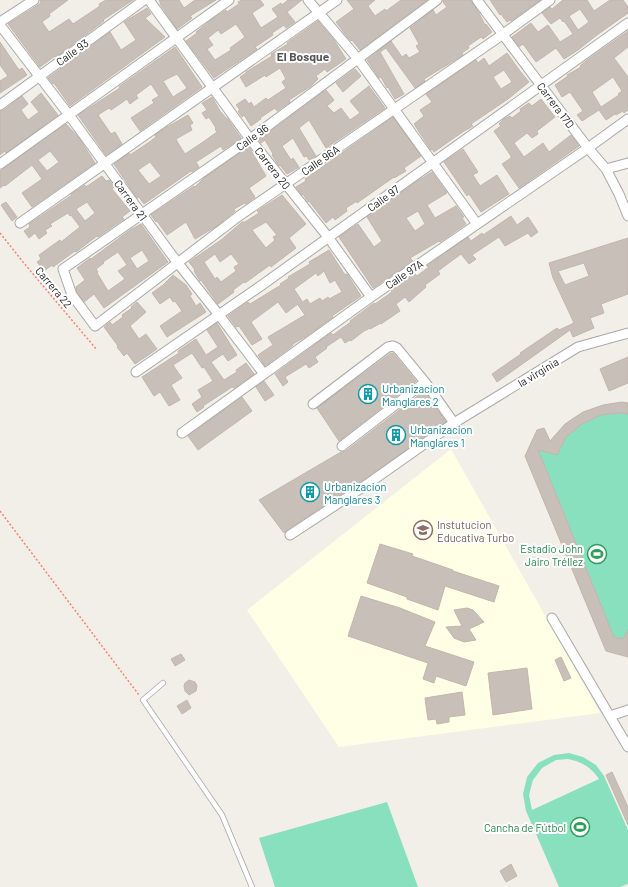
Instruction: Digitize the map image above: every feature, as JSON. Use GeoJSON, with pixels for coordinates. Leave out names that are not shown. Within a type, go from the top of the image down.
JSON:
{"type":"FeatureCollection","features":[{"type":"Feature","properties":{"kind":"street"},"geometry":{"type":"LineString","coordinates":[[0,23],[34,0]]}},
{"type":"Feature","properties":{"kind":"street","name":"Calle 93"},"geometry":{"type":"LineString","coordinates":[[0,105],[144,0]]}},
{"type":"Feature","properties":{"kind":"street","name":"Carrera 20"},"geometry":{"type":"LineString","coordinates":[[149,0],[250,139],[328,238],[371,297]]}},
{"type":"Feature","properties":{"kind":"street"},"geometry":{"type":"LineString","coordinates":[[0,164],[229,0]]}},
{"type":"Feature","properties":{"kind":"street"},"geometry":{"type":"LineString","coordinates":[[308,0],[358,59],[477,224]]}},
{"type":"Feature","properties":{"kind":"street"},"geometry":{"type":"LineString","coordinates":[[20,223],[337,0]]}},
{"type":"Feature","properties":{"kind":"street","name":"Calle 96"},"geometry":{"type":"LineString","coordinates":[[95,326],[72,295],[63,269],[250,139],[437,0]]}},
{"type":"Feature","properties":{"kind":"street","name":"Carrera 17D"},"geometry":{"type":"LineString","coordinates":[[476,0],[624,193],[628,216]]}},
{"type":"Feature","properties":{"kind":"street","name":"Calle 96A"},"geometry":{"type":"LineString","coordinates":[[95,326],[239,216],[502,35],[550,0]]}},
{"type":"Feature","properties":{"kind":"street","name":"Carrera 21"},"geometry":{"type":"LineString","coordinates":[[0,23],[177,262],[264,374]]}},
{"type":"Feature","properties":{"kind":"street","name":"Calle 97"},"geometry":{"type":"LineString","coordinates":[[136,372],[328,238],[628,23]]}},
{"type":"Feature","properties":{"kind":"street","name":"Calle 97A"},"geometry":{"type":"LineString","coordinates":[[182,433],[371,297],[628,119]]}},
{"type":"Feature","properties":{"kind":"street"},"geometry":{"type":"LineString","coordinates":[[606,169],[628,163]]}},
{"type":"Feature","properties":{"kind":"street","name":"la virginia"},"geometry":{"type":"LineString","coordinates":[[290,535],[369,483],[454,423],[578,348],[628,333]]}},
{"type":"Feature","properties":{"kind":"street"},"geometry":{"type":"LineString","coordinates":[[313,404],[388,348],[393,346],[397,348],[425,382],[454,423]]}},
{"type":"Feature","properties":{"kind":"street"},"geometry":{"type":"LineString","coordinates":[[342,446],[425,382]]}},
{"type":"Feature","properties":{"kind":"street"},"geometry":{"type":"LineString","coordinates":[[552,618],[628,747]]}},
{"type":"Feature","properties":{"kind":"street"},"geometry":{"type":"LineString","coordinates":[[610,716],[628,710]]}},
{"type":"Feature","properties":{"kind":"lane"},"geometry":{"type":"LineString","coordinates":[[163,683],[143,700],[222,815],[252,887]]}},
{"type":"Feature","properties":{"kind":"path","name":"Carrera 22"},"geometry":{"type":"LineString","coordinates":[[0,233],[97,350]]}},
{"type":"Feature","properties":{"kind":"path"},"geometry":{"type":"LineString","coordinates":[[0,511],[143,700]]}},
{"type":"Feature","properties":{"kind":"shaded area","name":"Instutucion Educativa Turbo"},"geometry":{"type":"Polygon","coordinates":[[[451,449],[600,713],[339,747],[247,610],[451,449]]]}},
{"type":"Feature","properties":{"kind":"green space","name":"Estadio John Jairo Tréllez"},"geometry":{"type":"Polygon","coordinates":[[[622,402],[628,403],[628,657],[606,651],[525,456],[537,430],[544,428],[550,441],[571,420],[584,412],[622,402]]]}},
{"type":"Feature","properties":{"kind":"green space","name":"Cancha de Fútbol"},"geometry":{"type":"Polygon","coordinates":[[[569,753],[583,757],[596,765],[604,776],[628,830],[628,884],[620,887],[559,887],[526,811],[523,794],[527,777],[538,763],[554,755],[569,753]],[[556,760],[542,768],[533,780],[529,795],[532,810],[599,779],[589,768],[582,763],[573,760],[556,760]]]}},
{"type":"Feature","properties":{"kind":"green space"},"geometry":{"type":"Polygon","coordinates":[[[387,802],[418,887],[275,887],[259,838],[387,802]]]}},
{"type":"Feature","properties":{"kind":"building"},"geometry":{"type":"Polygon","coordinates":[[[40,0],[68,0],[49,14],[50,16],[42,22],[49,32],[69,19],[73,24],[100,6],[99,4],[106,0],[133,0],[103,20],[104,21],[56,57],[55,56],[40,67],[8,24],[41,3],[40,0]]]}},
{"type":"Feature","properties":{"kind":"building"},"geometry":{"type":"Polygon","coordinates":[[[159,0],[179,0],[184,8],[195,0],[216,0],[190,16],[192,18],[177,29],[160,4],[159,0]]]}},
{"type":"Feature","properties":{"kind":"building"},"geometry":{"type":"Polygon","coordinates":[[[242,0],[260,0],[264,5],[252,13],[261,28],[278,17],[272,9],[281,3],[282,5],[288,0],[302,0],[287,12],[295,22],[286,28],[284,25],[272,33],[273,35],[255,47],[257,49],[214,78],[186,41],[211,20],[226,10],[227,12],[239,4],[238,2],[242,0]],[[236,24],[221,34],[218,30],[208,38],[213,45],[207,49],[215,60],[231,50],[230,48],[245,37],[236,24]]]}},
{"type":"Feature","properties":{"kind":"building"},"geometry":{"type":"Polygon","coordinates":[[[347,0],[375,0],[368,6],[375,16],[385,9],[386,11],[401,0],[427,0],[360,50],[352,40],[351,41],[348,38],[336,22],[354,9],[347,0]]]}},
{"type":"Feature","properties":{"kind":"building"},"geometry":{"type":"Polygon","coordinates":[[[443,0],[471,0],[485,25],[486,24],[492,32],[483,39],[481,37],[468,46],[469,48],[462,53],[463,55],[424,79],[425,81],[415,88],[386,48],[380,52],[404,94],[395,99],[381,77],[379,78],[367,60],[391,41],[402,57],[406,54],[409,58],[420,52],[416,46],[419,44],[410,28],[433,10],[436,15],[447,7],[443,0]]]}},
{"type":"Feature","properties":{"kind":"building"},"geometry":{"type":"Polygon","coordinates":[[[490,0],[540,0],[511,21],[510,20],[507,22],[501,14],[500,15],[490,0]]]}},
{"type":"Feature","properties":{"kind":"building"},"geometry":{"type":"Polygon","coordinates":[[[563,0],[587,0],[594,11],[610,0],[623,0],[628,7],[628,13],[564,59],[556,48],[536,62],[523,44],[519,47],[512,37],[531,23],[538,32],[548,25],[560,42],[573,34],[564,21],[563,22],[560,18],[551,24],[542,13],[550,7],[552,9],[563,0]],[[580,9],[569,16],[578,30],[589,22],[580,9]]]}},
{"type":"Feature","properties":{"kind":"building"},"geometry":{"type":"Polygon","coordinates":[[[147,8],[151,14],[145,18],[165,37],[70,106],[54,83],[53,84],[48,78],[110,32],[121,50],[136,40],[124,22],[147,8]]]}},
{"type":"Feature","properties":{"kind":"building"},"geometry":{"type":"Polygon","coordinates":[[[318,21],[334,40],[346,59],[327,72],[325,69],[316,76],[318,79],[311,86],[289,100],[290,102],[277,111],[275,108],[251,126],[244,115],[242,117],[238,111],[240,110],[236,105],[245,99],[249,104],[251,102],[254,107],[266,98],[268,100],[286,88],[282,82],[286,79],[280,68],[266,77],[265,75],[246,87],[240,77],[272,56],[271,54],[288,44],[287,43],[318,21]]]}},
{"type":"Feature","properties":{"kind":"building"},"geometry":{"type":"Polygon","coordinates":[[[628,31],[628,47],[614,58],[628,77],[628,110],[624,113],[623,111],[616,115],[615,114],[606,120],[599,110],[582,121],[577,115],[583,111],[570,92],[562,97],[555,85],[568,76],[567,75],[581,67],[580,66],[628,31]],[[613,77],[592,92],[601,107],[619,95],[618,94],[622,91],[613,77]]]}},
{"type":"Feature","properties":{"kind":"building"},"geometry":{"type":"Polygon","coordinates":[[[0,42],[19,70],[22,68],[27,75],[0,93],[0,81],[8,76],[0,65],[0,42]]]}},
{"type":"Feature","properties":{"kind":"building"},"geometry":{"type":"Polygon","coordinates":[[[175,47],[202,87],[140,131],[131,118],[154,103],[152,100],[159,96],[151,84],[136,95],[138,98],[130,104],[127,99],[111,110],[109,108],[98,115],[111,134],[115,132],[122,144],[106,155],[78,115],[120,88],[120,86],[175,47]],[[177,74],[163,81],[173,97],[187,88],[177,74]]]}},
{"type":"Feature","properties":{"kind":"building"},"geometry":{"type":"Polygon","coordinates":[[[507,53],[529,82],[508,99],[471,124],[473,126],[434,152],[432,149],[431,150],[414,124],[424,116],[420,110],[432,102],[426,94],[476,60],[478,63],[484,58],[489,66],[507,53]],[[504,70],[493,77],[501,89],[512,82],[504,70]]]}},
{"type":"Feature","properties":{"kind":"building"},"geometry":{"type":"Polygon","coordinates":[[[355,69],[361,76],[343,92],[336,83],[355,69]]]}},
{"type":"Feature","properties":{"kind":"building"},"geometry":{"type":"Polygon","coordinates":[[[369,86],[385,108],[326,148],[309,120],[299,128],[316,156],[309,160],[307,156],[304,157],[293,138],[282,146],[291,160],[293,158],[299,167],[287,174],[277,163],[265,140],[261,143],[259,140],[326,90],[334,100],[327,106],[334,113],[341,108],[350,120],[360,113],[350,101],[369,86]]]}},
{"type":"Feature","properties":{"kind":"building"},"geometry":{"type":"Polygon","coordinates":[[[41,93],[58,115],[6,153],[5,151],[0,155],[0,111],[4,110],[22,96],[28,104],[21,110],[28,120],[39,112],[31,102],[41,93]]]}},
{"type":"Feature","properties":{"kind":"building"},"geometry":{"type":"Polygon","coordinates":[[[212,97],[220,111],[227,118],[241,138],[223,150],[221,146],[196,162],[199,167],[144,204],[139,197],[137,198],[114,164],[129,153],[130,155],[148,143],[162,130],[188,115],[193,123],[190,125],[192,130],[176,139],[178,143],[185,154],[203,142],[217,132],[209,117],[206,119],[202,113],[207,110],[202,103],[212,97]],[[150,162],[138,170],[149,184],[161,176],[150,162]]]}},
{"type":"Feature","properties":{"kind":"building"},"geometry":{"type":"Polygon","coordinates":[[[541,99],[555,117],[537,131],[538,134],[532,138],[527,133],[514,143],[524,157],[543,143],[549,152],[571,135],[579,146],[519,188],[502,164],[511,158],[511,156],[494,131],[501,126],[499,124],[504,119],[510,116],[512,118],[521,111],[520,109],[529,103],[532,106],[541,99]]]}},
{"type":"Feature","properties":{"kind":"building"},"geometry":{"type":"Polygon","coordinates":[[[393,117],[421,156],[404,168],[406,171],[394,177],[357,203],[357,201],[346,208],[347,211],[335,220],[333,217],[326,223],[296,187],[306,181],[305,179],[393,117]]]}},
{"type":"Feature","properties":{"kind":"building"},"geometry":{"type":"Polygon","coordinates":[[[66,124],[79,138],[95,163],[32,207],[22,193],[42,179],[32,165],[5,186],[4,185],[0,188],[0,171],[66,124]],[[50,151],[38,160],[47,171],[59,162],[50,151]]]}},
{"type":"Feature","properties":{"kind":"building"},"geometry":{"type":"Polygon","coordinates":[[[249,147],[266,176],[249,188],[255,197],[246,204],[245,203],[234,209],[235,211],[217,226],[195,239],[186,222],[167,235],[151,215],[194,186],[195,187],[205,177],[249,147]]]}},
{"type":"Feature","properties":{"kind":"building"},"geometry":{"type":"Polygon","coordinates":[[[463,149],[478,172],[473,175],[480,186],[497,175],[509,194],[481,212],[469,194],[467,196],[444,162],[463,149]]]}},
{"type":"Feature","properties":{"kind":"building"},"geometry":{"type":"Polygon","coordinates":[[[432,172],[447,193],[427,205],[435,218],[456,206],[464,217],[462,218],[466,224],[440,242],[439,241],[410,258],[413,261],[373,288],[339,237],[358,224],[374,247],[382,241],[367,217],[432,172]],[[418,211],[406,218],[415,231],[425,224],[418,211]]]}},
{"type":"Feature","properties":{"kind":"building"},"geometry":{"type":"Polygon","coordinates":[[[102,176],[106,181],[109,180],[114,187],[112,189],[130,211],[122,217],[124,219],[53,267],[52,265],[44,271],[37,262],[41,259],[39,255],[60,240],[61,242],[80,227],[68,213],[50,224],[52,226],[45,230],[47,233],[39,239],[35,233],[29,238],[24,231],[30,227],[29,224],[72,195],[71,194],[85,185],[86,187],[102,176]],[[87,202],[76,209],[85,221],[95,213],[87,202]]]}},
{"type":"Feature","properties":{"kind":"building"},"geometry":{"type":"Polygon","coordinates":[[[282,195],[306,224],[289,238],[296,248],[271,267],[270,265],[245,283],[244,282],[218,304],[201,280],[200,281],[189,262],[221,240],[242,222],[245,222],[259,213],[257,211],[282,195]],[[266,222],[252,230],[266,248],[275,240],[273,237],[277,235],[266,222]],[[215,254],[204,262],[215,279],[217,277],[221,282],[236,271],[234,267],[239,264],[231,254],[220,262],[215,254]]]}},
{"type":"Feature","properties":{"kind":"building"},"geometry":{"type":"Polygon","coordinates":[[[6,202],[17,217],[12,221],[1,205],[6,202]]]}},
{"type":"Feature","properties":{"kind":"building"},"geometry":{"type":"Polygon","coordinates":[[[511,216],[517,225],[528,217],[538,232],[531,237],[528,233],[505,246],[499,237],[472,255],[476,259],[469,264],[461,254],[438,271],[440,274],[425,285],[426,287],[409,302],[405,297],[396,304],[400,311],[381,324],[364,331],[351,341],[350,340],[345,343],[341,337],[326,347],[327,348],[315,357],[318,362],[309,368],[306,364],[285,377],[288,382],[283,386],[275,374],[331,333],[333,335],[374,303],[375,304],[392,292],[391,291],[415,274],[417,276],[429,267],[427,266],[468,237],[471,241],[482,233],[483,235],[511,216]]]}},
{"type":"Feature","properties":{"kind":"building"},"geometry":{"type":"Polygon","coordinates":[[[141,224],[168,262],[104,308],[94,294],[84,302],[77,292],[76,287],[85,280],[77,268],[130,230],[141,224]],[[142,250],[130,258],[137,269],[149,261],[142,250]],[[118,252],[103,262],[104,263],[96,269],[108,291],[125,279],[118,271],[127,265],[118,252]]]}},
{"type":"Feature","properties":{"kind":"building"},"geometry":{"type":"Polygon","coordinates":[[[628,238],[628,294],[601,304],[604,313],[590,318],[594,328],[573,337],[570,330],[497,382],[492,374],[557,328],[559,330],[574,323],[553,278],[549,263],[628,238]],[[584,263],[558,271],[565,285],[589,276],[584,263]]]}},
{"type":"Feature","properties":{"kind":"building"},"geometry":{"type":"Polygon","coordinates":[[[329,250],[361,296],[305,337],[293,344],[265,366],[258,355],[273,345],[268,337],[305,315],[298,305],[307,299],[310,304],[320,298],[322,301],[342,292],[335,280],[330,283],[324,271],[318,276],[316,273],[294,289],[302,301],[286,313],[278,302],[251,322],[262,339],[252,345],[239,326],[236,327],[228,316],[248,302],[250,304],[281,285],[280,284],[289,278],[288,277],[310,264],[309,262],[329,250]]]}},
{"type":"Feature","properties":{"kind":"building"},"geometry":{"type":"Polygon","coordinates":[[[173,275],[186,285],[192,294],[190,296],[196,306],[200,303],[206,312],[167,337],[160,326],[182,311],[170,297],[160,304],[152,293],[173,275]]]}},
{"type":"Feature","properties":{"kind":"building"},"geometry":{"type":"Polygon","coordinates":[[[137,302],[146,312],[130,326],[139,339],[146,334],[157,349],[135,364],[127,353],[124,356],[104,327],[110,322],[112,325],[123,317],[122,315],[132,308],[131,307],[137,302]]]}},
{"type":"Feature","properties":{"kind":"building"},"geometry":{"type":"Polygon","coordinates":[[[217,323],[237,355],[228,361],[223,354],[211,362],[224,380],[237,372],[236,370],[246,363],[254,374],[234,388],[232,387],[203,406],[204,407],[197,412],[192,404],[202,397],[198,390],[213,381],[192,353],[173,365],[182,378],[171,385],[180,400],[169,406],[160,392],[154,396],[142,377],[179,353],[178,351],[196,339],[206,355],[218,347],[207,330],[217,323]]]}},
{"type":"Feature","properties":{"kind":"building","name":"Urbanizacion Manglares 2"},"geometry":{"type":"Polygon","coordinates":[[[393,353],[416,381],[339,441],[317,408],[393,353]]]}},
{"type":"Feature","properties":{"kind":"building"},"geometry":{"type":"Polygon","coordinates":[[[628,357],[628,383],[609,391],[600,369],[628,357]]]}},
{"type":"Feature","properties":{"kind":"building"},"geometry":{"type":"Polygon","coordinates":[[[264,381],[274,395],[265,401],[256,387],[264,381]]]}},
{"type":"Feature","properties":{"kind":"building"},"geometry":{"type":"Polygon","coordinates":[[[424,391],[446,422],[284,533],[259,500],[341,452],[346,451],[424,391]]]}},
{"type":"Feature","properties":{"kind":"building"},"geometry":{"type":"Polygon","coordinates":[[[242,397],[252,411],[198,450],[188,436],[242,397]]]}},
{"type":"Feature","properties":{"kind":"building"},"geometry":{"type":"Polygon","coordinates":[[[622,402],[628,403],[628,414],[620,413],[601,415],[582,424],[566,437],[557,455],[538,450],[614,637],[623,639],[628,629],[628,657],[606,651],[525,456],[537,430],[544,428],[550,441],[565,424],[583,412],[603,405],[622,402]]]}},
{"type":"Feature","properties":{"kind":"building"},"geometry":{"type":"Polygon","coordinates":[[[380,544],[413,554],[412,556],[499,586],[494,602],[445,586],[438,610],[367,583],[380,544]]]}},
{"type":"Feature","properties":{"kind":"building"},"geometry":{"type":"Polygon","coordinates":[[[361,596],[400,608],[435,622],[425,646],[474,662],[466,686],[436,676],[434,683],[423,679],[428,663],[348,636],[361,596]]]}},
{"type":"Feature","properties":{"kind":"building"},"geometry":{"type":"Polygon","coordinates":[[[467,608],[473,610],[484,622],[469,629],[476,640],[464,642],[454,638],[446,627],[462,626],[454,610],[467,608]]]}},
{"type":"Feature","properties":{"kind":"building"},"geometry":{"type":"Polygon","coordinates":[[[181,654],[185,660],[175,666],[171,659],[181,654]]]}},
{"type":"Feature","properties":{"kind":"building"},"geometry":{"type":"Polygon","coordinates":[[[561,657],[571,678],[564,681],[555,660],[561,657]]]}},
{"type":"Feature","properties":{"kind":"building"},"geometry":{"type":"Polygon","coordinates":[[[527,668],[532,709],[493,715],[488,673],[527,668]]]}},
{"type":"Feature","properties":{"kind":"building"},"geometry":{"type":"Polygon","coordinates":[[[189,680],[195,682],[197,686],[196,691],[189,695],[185,691],[184,686],[189,680]]]}},
{"type":"Feature","properties":{"kind":"building"},"geometry":{"type":"Polygon","coordinates":[[[462,692],[465,715],[449,717],[449,722],[437,724],[436,719],[428,720],[425,698],[462,692]]]}},
{"type":"Feature","properties":{"kind":"building"},"geometry":{"type":"Polygon","coordinates":[[[187,700],[191,708],[182,714],[177,706],[187,700]]]}},
{"type":"Feature","properties":{"kind":"building"},"geometry":{"type":"Polygon","coordinates":[[[612,772],[628,807],[628,825],[606,775],[612,772]]]}},
{"type":"Feature","properties":{"kind":"building"},"geometry":{"type":"Polygon","coordinates":[[[511,864],[517,876],[506,882],[500,871],[511,864]]]}},
{"type":"Feature","properties":{"kind":"place","name":"Urbanizacion Manglares 2"},"geometry":{"type":"Point","coordinates":[368,394]}},
{"type":"Feature","properties":{"kind":"place","name":"Urbanizacion Manglares 1"},"geometry":{"type":"Point","coordinates":[396,435]}},
{"type":"Feature","properties":{"kind":"place","name":"Urbanizacion Manglares 3"},"geometry":{"type":"Point","coordinates":[310,492]}},
{"type":"Feature","properties":{"kind":"place","name":"Instutucion Educativa Turbo"},"geometry":{"type":"Point","coordinates":[423,530]}},
{"type":"Feature","properties":{"kind":"place","name":"Estadio John Jairo Tréllez"},"geometry":{"type":"Point","coordinates":[597,554]}},
{"type":"Feature","properties":{"kind":"place","name":"Cancha de Fútbol"},"geometry":{"type":"Point","coordinates":[580,827]}},
{"type":"Feature","properties":{"kind":"district","name":"El Bosque"},"geometry":{"type":"Point","coordinates":[303,56]}}]}
